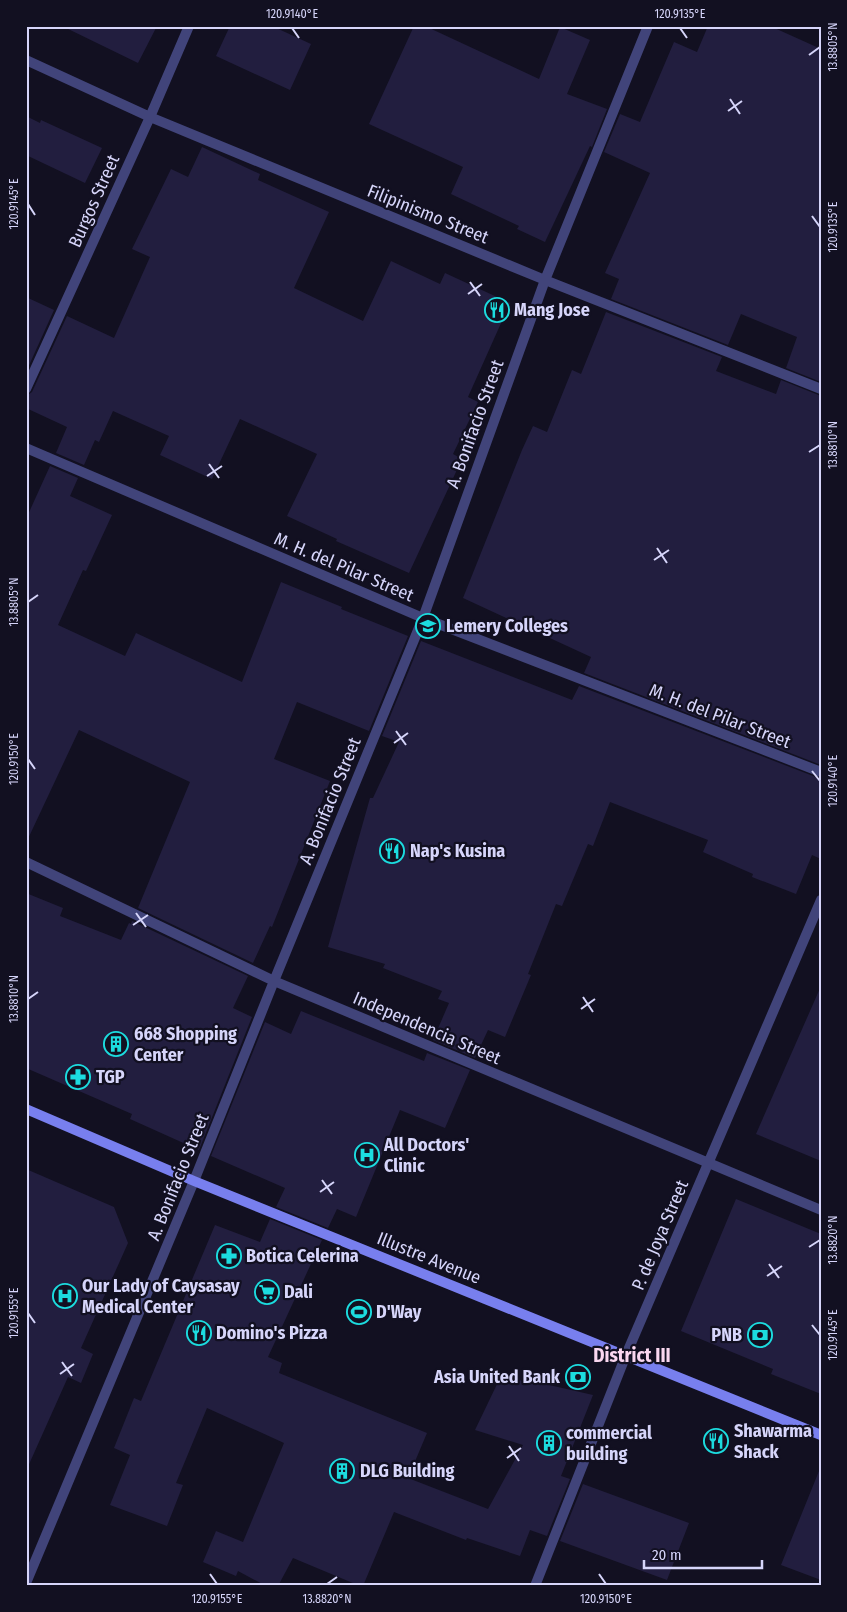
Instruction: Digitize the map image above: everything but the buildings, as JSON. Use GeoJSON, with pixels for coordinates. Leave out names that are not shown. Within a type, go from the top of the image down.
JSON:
{"type":"FeatureCollection","features":[{"type":"Feature","properties":{"kind":"main road","name":"Illustre Avenue"},"geometry":{"type":"LineString","coordinates":[[26,1109],[194,1181],[821,1434]]}},
{"type":"Feature","properties":{"kind":"street","name":"Burgos Street"},"geometry":{"type":"LineString","coordinates":[[26,389],[150,117],[189,26]]}},
{"type":"Feature","properties":{"kind":"street","name":"A. Bonifacio Street"},"geometry":{"type":"LineString","coordinates":[[26,1583],[194,1181],[423,618],[545,280],[648,26]]}},
{"type":"Feature","properties":{"kind":"street","name":"Filipinismo Street"},"geometry":{"type":"LineString","coordinates":[[26,60],[150,117],[545,280],[821,389]]}},
{"type":"Feature","properties":{"kind":"street","name":"M. H. del Pilar Street"},"geometry":{"type":"LineString","coordinates":[[26,448],[423,618],[821,772]]}},
{"type":"Feature","properties":{"kind":"street","name":"Independencia Street"},"geometry":{"type":"LineString","coordinates":[[26,862],[274,981],[821,1210]]}},
{"type":"Feature","properties":{"kind":"street","name":"P. de Joya Street"},"geometry":{"type":"LineString","coordinates":[[535,1586],[626,1355],[821,900]]}},
{"type":"Feature","properties":{"kind":"place","name":"Mang Jose"},"geometry":{"type":"Point","coordinates":[497,310]}},
{"type":"Feature","properties":{"kind":"place","name":"Lemery Colleges"},"geometry":{"type":"Point","coordinates":[428,626]}},
{"type":"Feature","properties":{"kind":"place","name":"Nap's Kusina"},"geometry":{"type":"Point","coordinates":[392,851]}},
{"type":"Feature","properties":{"kind":"place","name":"668 Shopping Center"},"geometry":{"type":"Point","coordinates":[116,1044]}},
{"type":"Feature","properties":{"kind":"place","name":"TGP"},"geometry":{"type":"Point","coordinates":[78,1077]}},
{"type":"Feature","properties":{"kind":"place","name":"All Doctors' Clinic"},"geometry":{"type":"Point","coordinates":[367,1155]}},
{"type":"Feature","properties":{"kind":"place","name":"Botica Celerina"},"geometry":{"type":"Point","coordinates":[229,1256]}},
{"type":"Feature","properties":{"kind":"place","name":"Dali"},"geometry":{"type":"Point","coordinates":[267,1292]}},
{"type":"Feature","properties":{"kind":"place","name":"Our Lady of Caysasay Medical Center"},"geometry":{"type":"Point","coordinates":[65,1296]}},
{"type":"Feature","properties":{"kind":"place","name":"D'Way"},"geometry":{"type":"Point","coordinates":[359,1312]}},
{"type":"Feature","properties":{"kind":"place","name":"Domino's Pizza"},"geometry":{"type":"Point","coordinates":[199,1333]}},
{"type":"Feature","properties":{"kind":"place","name":"PNB"},"geometry":{"type":"Point","coordinates":[760,1335]}},
{"type":"Feature","properties":{"kind":"place","name":"Asia United Bank"},"geometry":{"type":"Point","coordinates":[578,1377]}},
{"type":"Feature","properties":{"kind":"place","name":"Shawarma Shack"},"geometry":{"type":"Point","coordinates":[716,1441]}},
{"type":"Feature","properties":{"kind":"place","name":"commercial building"},"geometry":{"type":"Point","coordinates":[549,1443]}},
{"type":"Feature","properties":{"kind":"place","name":"DLG Building"},"geometry":{"type":"Point","coordinates":[342,1471]}},
{"type":"Feature","properties":{"kind":"district","name":"District III"},"geometry":{"type":"Point","coordinates":[632,1355]}}]}
